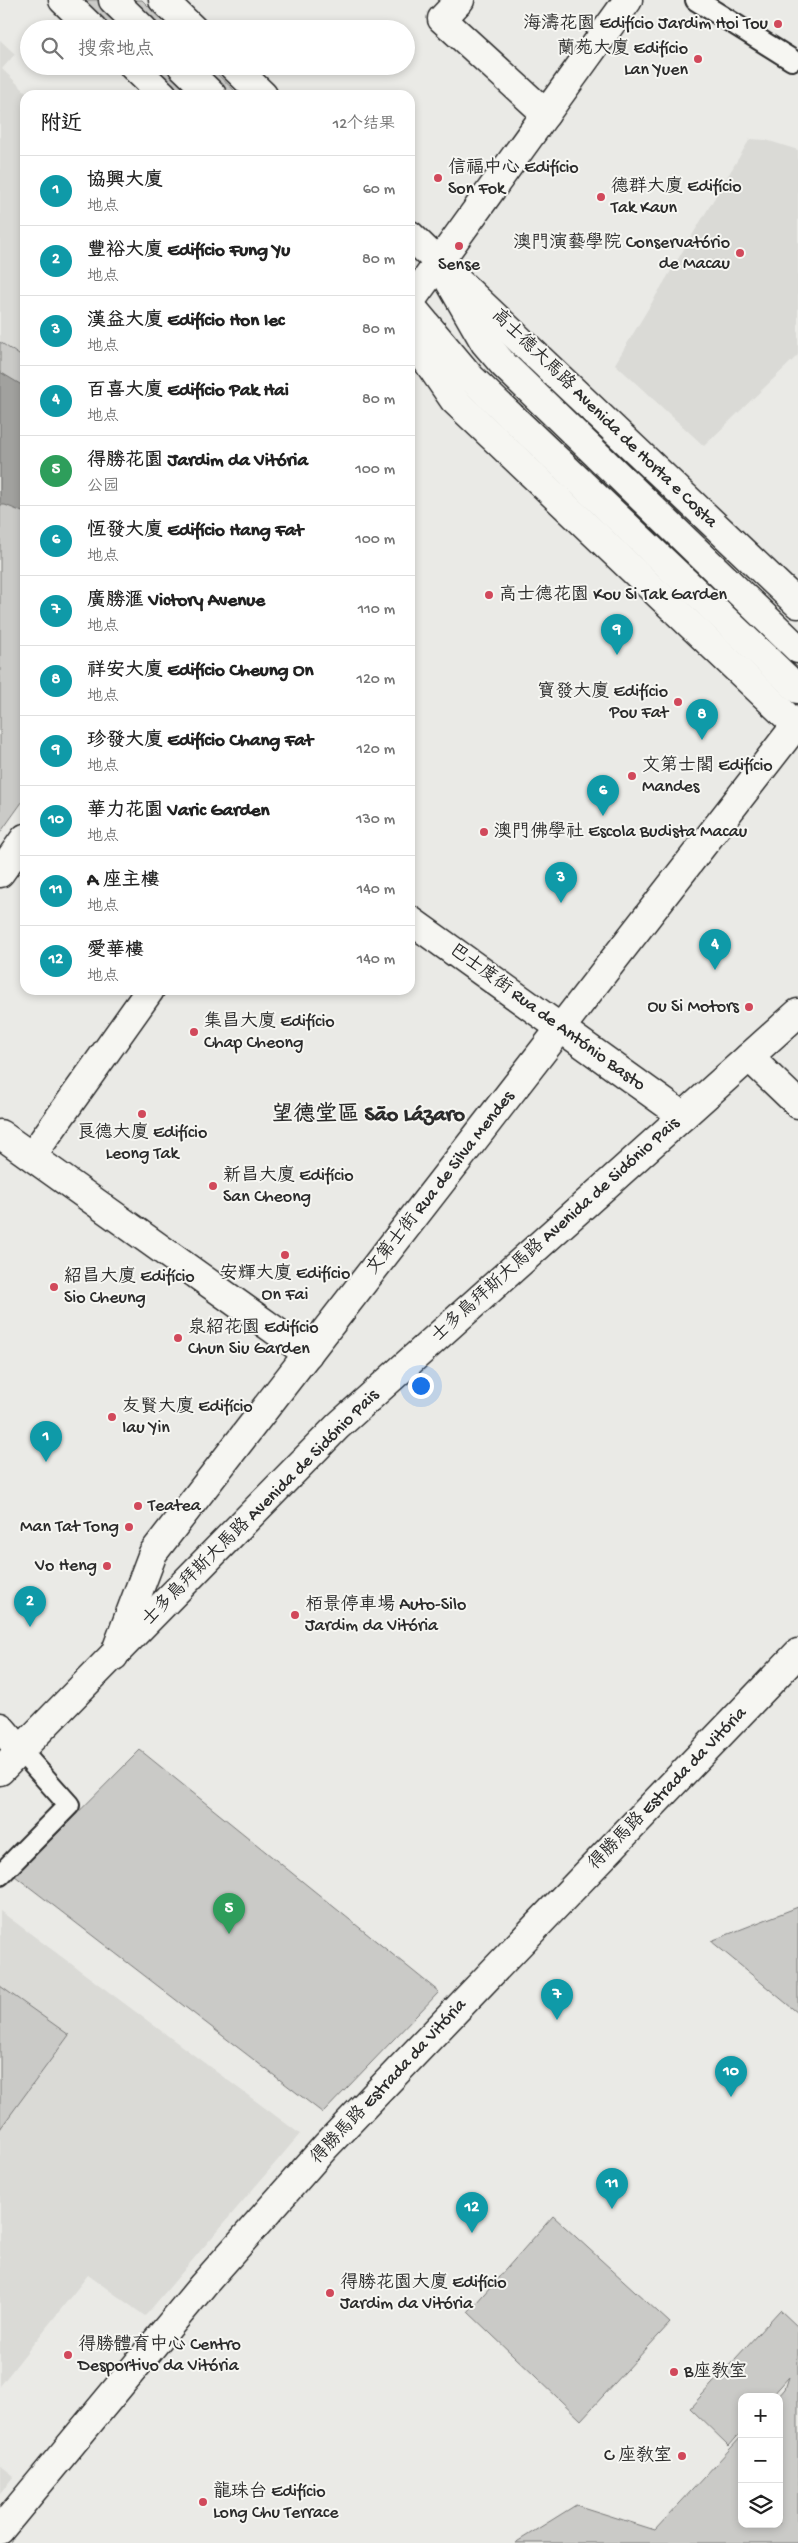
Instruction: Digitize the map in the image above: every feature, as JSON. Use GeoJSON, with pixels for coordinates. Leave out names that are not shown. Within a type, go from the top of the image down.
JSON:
{"type":"FeatureCollection","features":[{"type":"Feature","properties":{"kind":"main road"},"geometry":{"type":"LineString","coordinates":[[63,0],[84,20]]}},
{"type":"Feature","properties":{"kind":"main road"},"geometry":{"type":"LineString","coordinates":[[113,0],[134,20]]}},
{"type":"Feature","properties":{"kind":"main road"},"geometry":{"type":"LineString","coordinates":[[163,0],[184,20]]}},
{"type":"Feature","properties":{"kind":"main road"},"geometry":{"type":"LineString","coordinates":[[460,0],[442,19],[546,114]]}},
{"type":"Feature","properties":{"kind":"main road"},"geometry":{"type":"LineString","coordinates":[[415,297],[628,0]]}},
{"type":"Feature","properties":{"kind":"main road"},"geometry":{"type":"LineString","coordinates":[[142,75],[158,90]]}},
{"type":"Feature","properties":{"kind":"main road"},"geometry":{"type":"LineString","coordinates":[[191,75],[207,90]]}},
{"type":"Feature","properties":{"kind":"main road"},"geometry":{"type":"LineString","coordinates":[[242,75],[258,90]]}},
{"type":"Feature","properties":{"kind":"main road","name":"高士德大馬路 Avenida de Horta e Costa"},"geometry":{"type":"LineString","coordinates":[[415,240],[798,604]]}},
{"type":"Feature","properties":{"kind":"main road"},"geometry":{"type":"LineString","coordinates":[[439,263],[485,343],[503,364],[798,649]]}},
{"type":"Feature","properties":{"kind":"main road"},"geometry":{"type":"LineString","coordinates":[[415,310],[471,378],[798,689]]}},
{"type":"Feature","properties":{"kind":"main road"},"geometry":{"type":"LineString","coordinates":[[415,343],[454,400],[797,726]]}},
{"type":"Feature","properties":{"kind":"main road","name":"文第士街 Rua de Silva Mendes"},"geometry":{"type":"LineString","coordinates":[[114,1657],[153,1553],[797,726]]}},
{"type":"Feature","properties":{"kind":"main road"},"geometry":{"type":"LineString","coordinates":[[0,873],[20,845]]}},
{"type":"Feature","properties":{"kind":"main road","name":"巴士度街 Rua de António Basto"},"geometry":{"type":"LineString","coordinates":[[415,924],[683,1116]]}},
{"type":"Feature","properties":{"kind":"main road"},"geometry":{"type":"LineString","coordinates":[[32,1156],[146,995]]}},
{"type":"Feature","properties":{"kind":"main road","name":"士多鳥拜斯大馬路 Avenida de Sidónio Pais"},"geometry":{"type":"LineString","coordinates":[[0,1771],[114,1657],[338,1426],[798,1013]]}},
{"type":"Feature","properties":{"kind":"main road"},"geometry":{"type":"LineString","coordinates":[[749,1056],[798,1104]]}},
{"type":"Feature","properties":{"kind":"main road"},"geometry":{"type":"LineString","coordinates":[[0,1134],[308,1354]]}},
{"type":"Feature","properties":{"kind":"main road","name":"得勝馬路 Estrada da Vitória"},"geometry":{"type":"LineString","coordinates":[[0,2530],[203,2285],[326,2146],[798,1652]]}},
{"type":"Feature","properties":{"kind":"main road"},"geometry":{"type":"LineString","coordinates":[[0,1727],[20,1750]]}},
{"type":"Feature","properties":{"kind":"lane"},"geometry":{"type":"LineString","coordinates":[[696,0],[792,60]]}},
{"type":"Feature","properties":{"kind":"lane"},"geometry":{"type":"LineString","coordinates":[[0,1875],[69,1805],[20,1750]]}},
{"type":"Feature","properties":{"kind":"shaded area"},"geometry":{"type":"Polygon","coordinates":[[[81,0],[142,0],[162,20],[102,20],[81,0]]]}},
{"type":"Feature","properties":{"kind":"shaded area"},"geometry":{"type":"Polygon","coordinates":[[[0,40],[15,54],[2,69],[24,90],[20,90],[20,356],[0,342],[0,40]]]}},
{"type":"Feature","properties":{"kind":"shaded area"},"geometry":{"type":"Polygon","coordinates":[[[159,75],[218,75],[234,90],[175,90],[159,75]]]}},
{"type":"Feature","properties":{"kind":"shaded area","name":"澳門演藝學院 Conservatório de Macau"},"geometry":{"type":"Polygon","coordinates":[[[750,139],[766,140],[798,150],[798,355],[704,446],[615,364],[750,139]]]}},
{"type":"Feature","properties":{"kind":"shaded area"},"geometry":{"type":"Polygon","coordinates":[[[0,342],[20,356],[20,805],[0,833],[0,342]]]}},
{"type":"Feature","properties":{"kind":"shaded area"},"geometry":{"type":"Polygon","coordinates":[[[0,372],[20,384],[20,511],[0,505],[0,372]]]}},
{"type":"Feature","properties":{"kind":"shaded area"},"geometry":{"type":"Polygon","coordinates":[[[140,1750],[439,1992],[323,2113],[15,1876],[140,1750]]]}},
{"type":"Feature","properties":{"kind":"shaded area"},"geometry":{"type":"Polygon","coordinates":[[[798,1907],[798,2013],[711,1941],[798,1907]]]}},
{"type":"Feature","properties":{"kind":"shaded area"},"geometry":{"type":"Polygon","coordinates":[[[0,1911],[300,2134],[145,2316],[88,2275],[0,2386],[0,1911]]]}},
{"type":"Feature","properties":{"kind":"shaded area"},"geometry":{"type":"Polygon","coordinates":[[[0,1986],[69,2035],[0,2129],[0,1986]]]}},
{"type":"Feature","properties":{"kind":"shaded area"},"geometry":{"type":"Polygon","coordinates":[[[553,2216],[670,2323],[581,2420],[468,2312],[553,2216]]]}},
{"type":"Feature","properties":{"kind":"shaded area"},"geometry":{"type":"Polygon","coordinates":[[[780,2310],[798,2327],[798,2543],[515,2543],[576,2505],[655,2530],[738,2440],[738,2528],[783,2528],[782,2393],[789,2377],[775,2393],[738,2393],[738,2436],[729,2446],[690,2408],[780,2310]]]}},
{"type":"Feature","properties":{"kind":"shaded area"},"geometry":{"type":"Polygon","coordinates":[[[0,2465],[14,2476],[0,2493],[0,2465]]]}},
{"type":"Feature","properties":{"kind":"place","name":"海濤花園 Edifício Jardim Hoi Tou"},"geometry":{"type":"Point","coordinates":[778,24]}},
{"type":"Feature","properties":{"kind":"place","name":"蘭苑大廈 Edifício Lan Yuen"},"geometry":{"type":"Point","coordinates":[698,59]}},
{"type":"Feature","properties":{"kind":"place","name":"信福中心 Edifício Son Fok"},"geometry":{"type":"Point","coordinates":[438,178]}},
{"type":"Feature","properties":{"kind":"place","name":"德群大廈 Edifício Tak Kaun"},"geometry":{"type":"Point","coordinates":[601,197]}},
{"type":"Feature","properties":{"kind":"place","name":"Sense"},"geometry":{"type":"Point","coordinates":[459,246]}},
{"type":"Feature","properties":{"kind":"place","name":"澳門演藝學院 Conservatório de Macau"},"geometry":{"type":"Point","coordinates":[740,253]}},
{"type":"Feature","properties":{"kind":"place","name":"高士德花園 Kou Si Tak Garden"},"geometry":{"type":"Point","coordinates":[489,595]}},
{"type":"Feature","properties":{"kind":"place","name":"珍發大廈 Edifício Chang Fat"},"geometry":{"type":"Point","coordinates":[617,655]}},
{"type":"Feature","properties":{"kind":"place","name":"寶發大廈 Edifício Pou Fat"},"geometry":{"type":"Point","coordinates":[678,702]}},
{"type":"Feature","properties":{"kind":"place","name":"祥安大廈 Edifício Cheung On"},"geometry":{"type":"Point","coordinates":[702,740]}},
{"type":"Feature","properties":{"kind":"place","name":"文第士閣 Edifício Mandes"},"geometry":{"type":"Point","coordinates":[632,776]}},
{"type":"Feature","properties":{"kind":"place","name":"恆發大廈 Edifício Hang Fat"},"geometry":{"type":"Point","coordinates":[603,816]}},
{"type":"Feature","properties":{"kind":"place","name":"澳門佛學社 Escola Budista Macau"},"geometry":{"type":"Point","coordinates":[484,832]}},
{"type":"Feature","properties":{"kind":"place","name":"漢益大廈 Edifício Hon Iec"},"geometry":{"type":"Point","coordinates":[561,903]}},
{"type":"Feature","properties":{"kind":"place","name":"百喜大廈 Edifício Pak Hai"},"geometry":{"type":"Point","coordinates":[715,970]}},
{"type":"Feature","properties":{"kind":"place","name":"Ou Si Motors"},"geometry":{"type":"Point","coordinates":[749,1007]}},
{"type":"Feature","properties":{"kind":"place","name":"集昌大廈 Edifício Chap Cheong"},"geometry":{"type":"Point","coordinates":[194,1032]}},
{"type":"Feature","properties":{"kind":"place","name":"良德大廈 Edifício Leong Tak"},"geometry":{"type":"Point","coordinates":[142,1114]}},
{"type":"Feature","properties":{"kind":"place","name":"新昌大廈 Edifício San Cheong"},"geometry":{"type":"Point","coordinates":[213,1186]}},
{"type":"Feature","properties":{"kind":"place","name":"安輝大廈 Edifício On Fai"},"geometry":{"type":"Point","coordinates":[285,1255]}},
{"type":"Feature","properties":{"kind":"place","name":"紹昌大廈 Edifício Sio Cheung"},"geometry":{"type":"Point","coordinates":[54,1287]}},
{"type":"Feature","properties":{"kind":"place","name":"泉紹花園 Edifício Chun Siu Garden"},"geometry":{"type":"Point","coordinates":[178,1338]}},
{"type":"Feature","properties":{"kind":"place","name":"友賢大廈 Edifício Iau Yin"},"geometry":{"type":"Point","coordinates":[112,1417]}},
{"type":"Feature","properties":{"kind":"place","name":"協興大廈"},"geometry":{"type":"Point","coordinates":[46,1462]}},
{"type":"Feature","properties":{"kind":"place","name":"Teatea"},"geometry":{"type":"Point","coordinates":[138,1506]}},
{"type":"Feature","properties":{"kind":"place","name":"Man Tat Tong"},"geometry":{"type":"Point","coordinates":[129,1527]}},
{"type":"Feature","properties":{"kind":"place","name":"Vo Heng"},"geometry":{"type":"Point","coordinates":[107,1566]}},
{"type":"Feature","properties":{"kind":"place","name":"栢景停車場 Auto-Silo Jardim da Vitória"},"geometry":{"type":"Point","coordinates":[295,1615]}},
{"type":"Feature","properties":{"kind":"place","name":"豐裕大廈 Edifício Fung Yu"},"geometry":{"type":"Point","coordinates":[30,1627]}},
{"type":"Feature","properties":{"kind":"place","name":"得勝花園 Jardim da Vitória"},"geometry":{"type":"Point","coordinates":[229,1934]}},
{"type":"Feature","properties":{"kind":"place","name":"廣勝滙 Victory Avenue"},"geometry":{"type":"Point","coordinates":[557,2020]}},
{"type":"Feature","properties":{"kind":"place","name":"華力花園 Varic Garden"},"geometry":{"type":"Point","coordinates":[731,2097]}},
{"type":"Feature","properties":{"kind":"place","name":"A 座主樓"},"geometry":{"type":"Point","coordinates":[612,2209]}},
{"type":"Feature","properties":{"kind":"place","name":"愛華樓"},"geometry":{"type":"Point","coordinates":[472,2233]}},
{"type":"Feature","properties":{"kind":"place","name":"得勝花園大廈 Edifício Jardim da Vitória"},"geometry":{"type":"Point","coordinates":[330,2293]}},
{"type":"Feature","properties":{"kind":"place","name":"得勝體育中心 Centro Desportivo da Vitória"},"geometry":{"type":"Point","coordinates":[68,2355]}},
{"type":"Feature","properties":{"kind":"place","name":"B座教室"},"geometry":{"type":"Point","coordinates":[674,2372]}},
{"type":"Feature","properties":{"kind":"place","name":"C 座教室"},"geometry":{"type":"Point","coordinates":[682,2456]}},
{"type":"Feature","properties":{"kind":"place","name":"龍珠台 Edifício Long Chu Terrace"},"geometry":{"type":"Point","coordinates":[203,2502]}},
{"type":"Feature","properties":{"kind":"district","name":"望德堂區 São Lázaro"},"geometry":{"type":"Point","coordinates":[368,1116]}}]}
